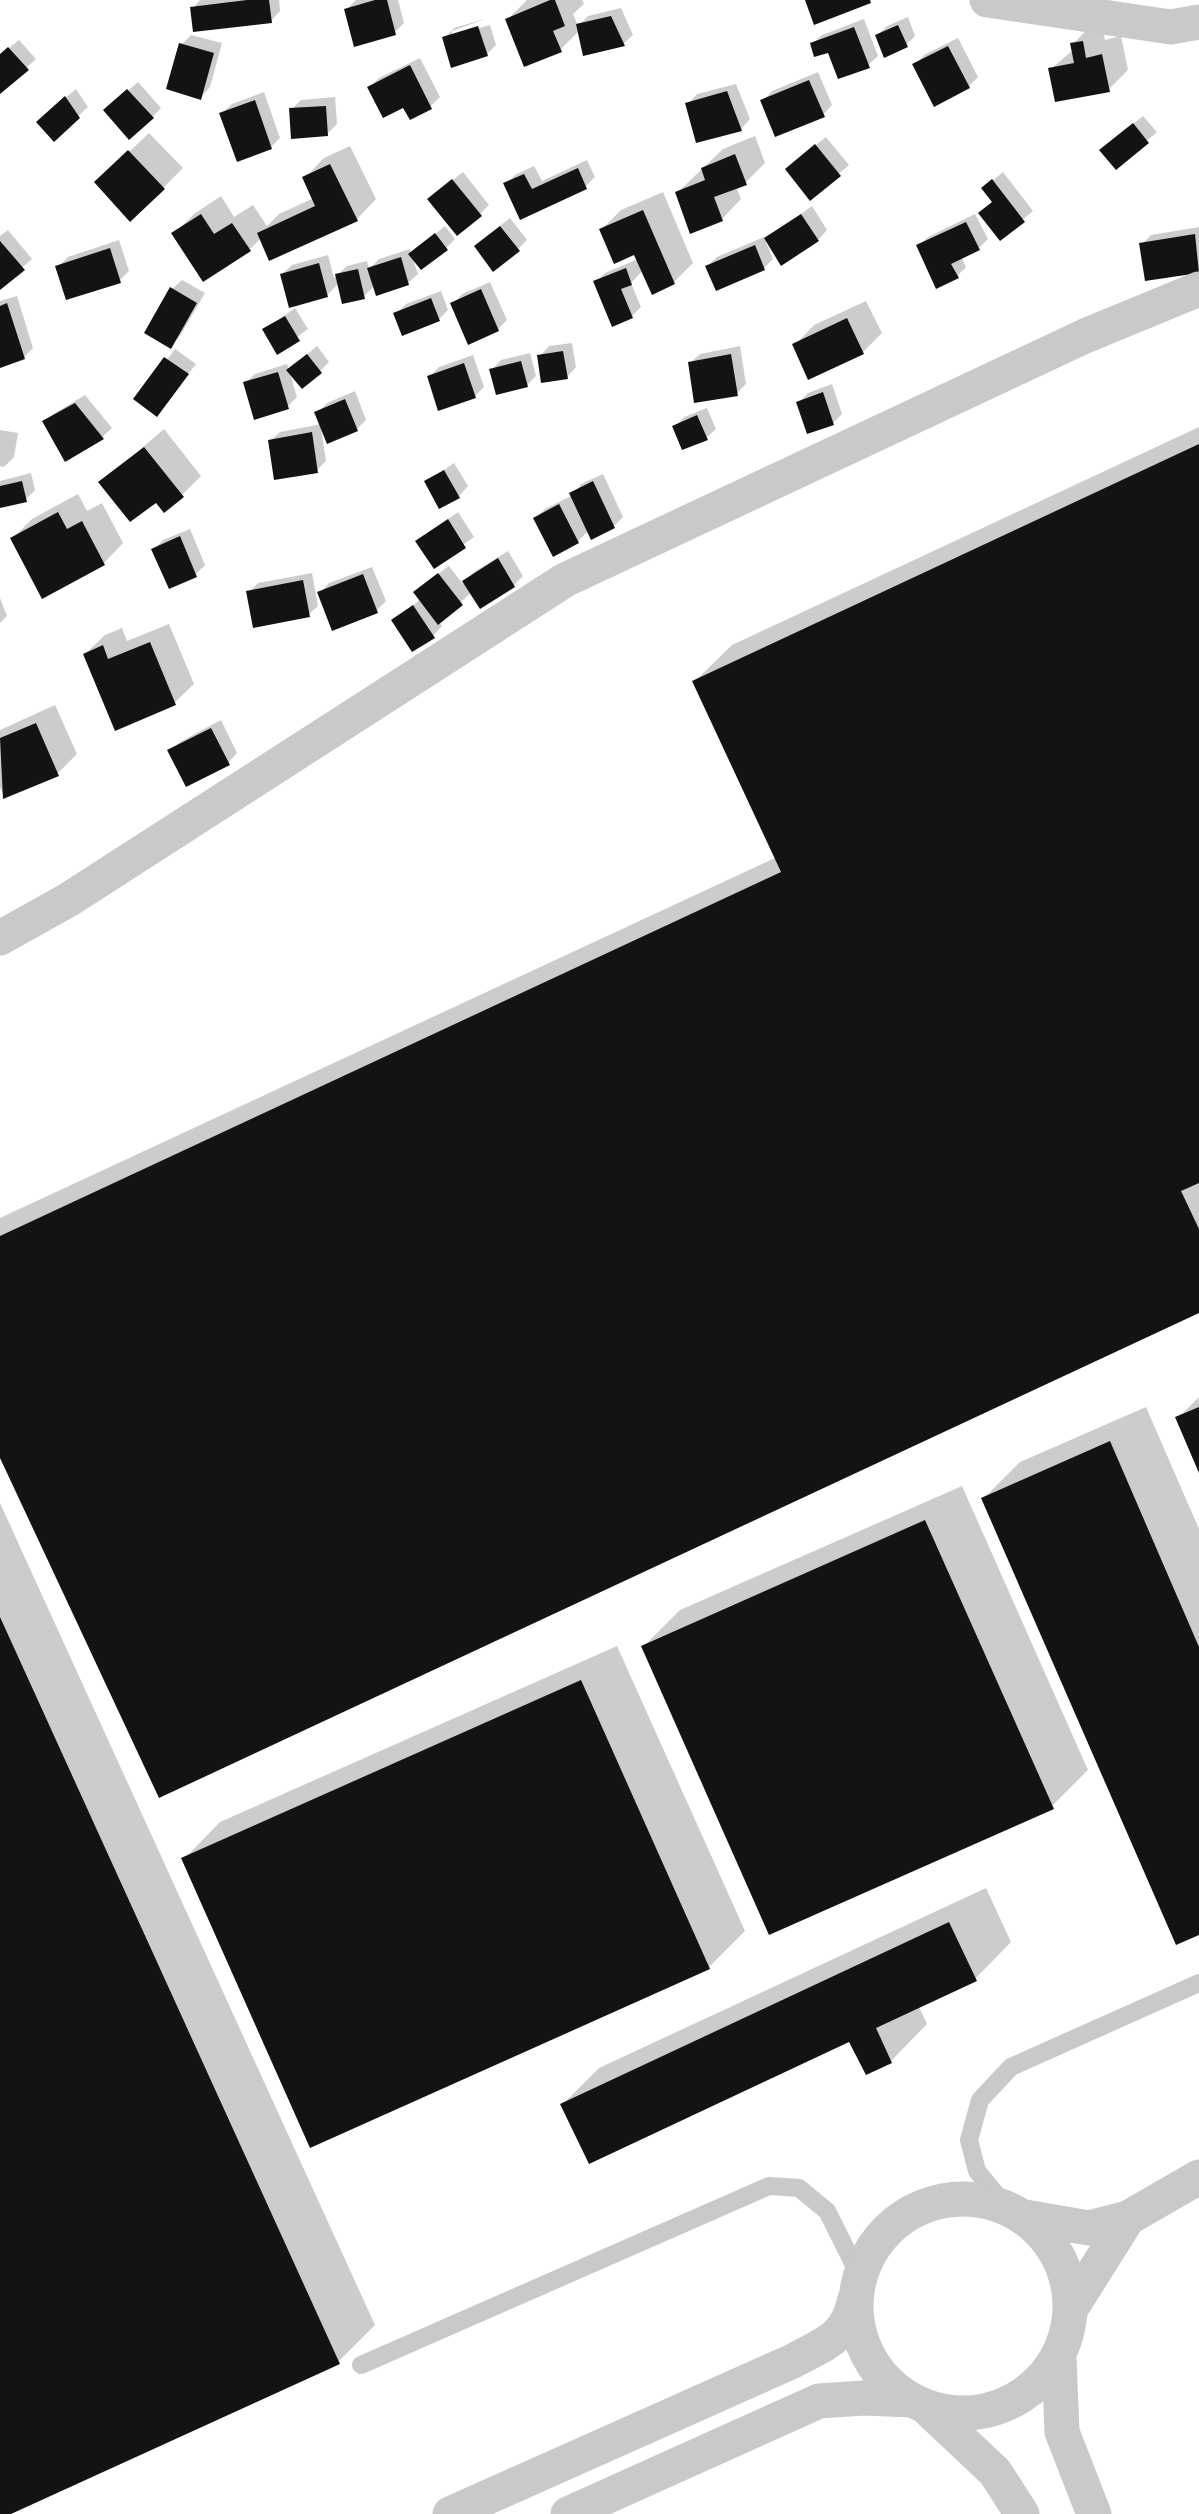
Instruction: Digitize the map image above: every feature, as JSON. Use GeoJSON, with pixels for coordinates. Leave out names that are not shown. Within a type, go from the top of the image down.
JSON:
{"type":"FeatureCollection","features":[{"type":"Feature","properties":{"kind":"street"},"geometry":{"type":"LineString","coordinates":[[987,0],[1171,27],[1199,22]]}},
{"type":"Feature","properties":{"kind":"street"},"geometry":{"type":"LineString","coordinates":[[0,938],[68,900],[566,580],[1067,344],[1199,288]]}},
{"type":"Feature","properties":{"kind":"street"},"geometry":{"type":"LineString","coordinates":[[450,2514],[793,2361],[833,2339],[850,2322],[868,2255],[897,2221],[941,2200],[982,2200],[1017,2213],[1089,2228],[1128,2218],[1199,2177]]}},
{"type":"Feature","properties":{"kind":"street"},"geometry":{"type":"LineString","coordinates":[[1017,2213],[1060,2257],[1072,2306]]}},
{"type":"Feature","properties":{"kind":"street"},"geometry":{"type":"LineString","coordinates":[[1094,2514],[1062,2432],[1059,2356],[1072,2306],[1128,2218]]}},
{"type":"Feature","properties":{"kind":"street"},"geometry":{"type":"LineString","coordinates":[[858,2288],[860,2341],[878,2374],[895,2390],[921,2405],[996,2472],[1022,2514]]}},
{"type":"Feature","properties":{"kind":"street"},"geometry":{"type":"LineString","coordinates":[[568,2514],[819,2401],[863,2398],[921,2405],[949,2413],[1002,2407],[1028,2392],[1059,2356]]}},
{"type":"Feature","properties":{"kind":"lane"},"geometry":{"type":"LineString","coordinates":[[1017,2213],[976,2171],[969,2140],[980,2100],[1011,2067],[1199,1983]]}},
{"type":"Feature","properties":{"kind":"lane"},"geometry":{"type":"LineString","coordinates":[[361,2365],[768,2186],[799,2188],[827,2210],[842,2235],[858,2288]]}},
{"type":"Feature","properties":{"kind":"building"},"geometry":{"type":"Polygon","coordinates":[[[269,0],[272,23],[193,32],[190,7],[269,0]]]}},
{"type":"Feature","properties":{"kind":"building"},"geometry":{"type":"Polygon","coordinates":[[[387,0],[396,35],[354,47],[344,9],[387,0]]]}},
{"type":"Feature","properties":{"kind":"building"},"geometry":{"type":"Polygon","coordinates":[[[555,0],[565,26],[553,31],[562,52],[524,67],[505,19],[555,0]]]}},
{"type":"Feature","properties":{"kind":"building"},"geometry":{"type":"Polygon","coordinates":[[[805,0],[870,0],[871,3],[814,25],[805,0]]]}},
{"type":"Feature","properties":{"kind":"building"},"geometry":{"type":"Polygon","coordinates":[[[611,16],[625,46],[583,56],[576,24],[611,16]]]}},
{"type":"Feature","properties":{"kind":"building"},"geometry":{"type":"Polygon","coordinates":[[[898,25],[908,47],[884,58],[875,35],[898,25]]]}},
{"type":"Feature","properties":{"kind":"building"},"geometry":{"type":"Polygon","coordinates":[[[478,26],[488,56],[451,68],[442,37],[478,26]]]}},
{"type":"Feature","properties":{"kind":"building"},"geometry":{"type":"Polygon","coordinates":[[[854,27],[870,68],[838,79],[828,53],[814,57],[810,43],[854,27]]]}},
{"type":"Feature","properties":{"kind":"building"},"geometry":{"type":"Polygon","coordinates":[[[1083,41],[1086,58],[1102,54],[1110,92],[1055,102],[1048,68],[1074,63],[1070,43],[1083,41]]]}},
{"type":"Feature","properties":{"kind":"building"},"geometry":{"type":"Polygon","coordinates":[[[179,43],[214,53],[201,100],[166,89],[179,43]]]}},
{"type":"Feature","properties":{"kind":"building"},"geometry":{"type":"Polygon","coordinates":[[[948,46],[970,88],[934,107],[912,64],[948,46]]]}},
{"type":"Feature","properties":{"kind":"building"},"geometry":{"type":"Polygon","coordinates":[[[8,47],[29,70],[0,94],[0,54],[8,47]]]}},
{"type":"Feature","properties":{"kind":"building"},"geometry":{"type":"Polygon","coordinates":[[[410,65],[432,109],[410,120],[403,108],[383,118],[367,87],[410,65]]]}},
{"type":"Feature","properties":{"kind":"building"},"geometry":{"type":"Polygon","coordinates":[[[809,80],[825,117],[775,137],[760,100],[809,80]]]}},
{"type":"Feature","properties":{"kind":"building"},"geometry":{"type":"Polygon","coordinates":[[[127,89],[154,118],[129,140],[103,110],[127,89]]]}},
{"type":"Feature","properties":{"kind":"building"},"geometry":{"type":"Polygon","coordinates":[[[727,91],[742,131],[696,143],[685,103],[727,91]]]}},
{"type":"Feature","properties":{"kind":"building"},"geometry":{"type":"Polygon","coordinates":[[[65,96],[80,118],[54,142],[36,122],[65,96]]]}},
{"type":"Feature","properties":{"kind":"building"},"geometry":{"type":"Polygon","coordinates":[[[255,100],[272,149],[237,162],[219,113],[255,100]]]}},
{"type":"Feature","properties":{"kind":"building"},"geometry":{"type":"Polygon","coordinates":[[[326,106],[328,136],[291,139],[289,108],[326,106]]]}},
{"type":"Feature","properties":{"kind":"building"},"geometry":{"type":"Polygon","coordinates":[[[1133,123],[1149,143],[1116,170],[1099,150],[1133,123]]]}},
{"type":"Feature","properties":{"kind":"building"},"geometry":{"type":"Polygon","coordinates":[[[815,144],[841,176],[810,201],[785,169],[815,144]]]}},
{"type":"Feature","properties":{"kind":"building"},"geometry":{"type":"Polygon","coordinates":[[[128,150],[165,189],[130,222],[94,182],[128,150]]]}},
{"type":"Feature","properties":{"kind":"building"},"geometry":{"type":"Polygon","coordinates":[[[735,154],[747,185],[714,197],[723,221],[690,234],[675,192],[705,180],[701,168],[735,154]]]}},
{"type":"Feature","properties":{"kind":"building"},"geometry":{"type":"Polygon","coordinates":[[[330,164],[358,221],[269,261],[257,233],[315,206],[302,177],[330,164]]]}},
{"type":"Feature","properties":{"kind":"building"},"geometry":{"type":"Polygon","coordinates":[[[578,168],[587,189],[520,220],[503,183],[524,174],[532,189],[578,168]]]}},
{"type":"Feature","properties":{"kind":"building"},"geometry":{"type":"Polygon","coordinates":[[[452,179],[482,216],[457,236],[427,199],[452,179]]]}},
{"type":"Feature","properties":{"kind":"building"},"geometry":{"type":"Polygon","coordinates":[[[992,179],[1025,222],[1000,241],[978,213],[992,202],[981,188],[992,179]]]}},
{"type":"Feature","properties":{"kind":"building"},"geometry":{"type":"Polygon","coordinates":[[[643,210],[675,284],[652,295],[634,255],[614,264],[599,229],[643,210]]]}},
{"type":"Feature","properties":{"kind":"building"},"geometry":{"type":"Polygon","coordinates":[[[201,214],[214,234],[232,223],[251,251],[203,282],[171,233],[201,214]]]}},
{"type":"Feature","properties":{"kind":"building"},"geometry":{"type":"Polygon","coordinates":[[[801,214],[819,241],[781,266],[764,238],[801,214]]]}},
{"type":"Feature","properties":{"kind":"building"},"geometry":{"type":"Polygon","coordinates":[[[966,222],[980,250],[951,264],[959,278],[936,289],[916,245],[966,222]]]}},
{"type":"Feature","properties":{"kind":"building"},"geometry":{"type":"Polygon","coordinates":[[[500,226],[520,251],[493,272],[474,246],[500,226]]]}},
{"type":"Feature","properties":{"kind":"building"},"geometry":{"type":"Polygon","coordinates":[[[435,233],[448,250],[421,270],[408,254],[435,233]]]}},
{"type":"Feature","properties":{"kind":"building"},"geometry":{"type":"Polygon","coordinates":[[[1195,234],[1199,273],[1145,281],[1139,243],[1195,234]]]}},
{"type":"Feature","properties":{"kind":"building"},"geometry":{"type":"Polygon","coordinates":[[[0,241],[25,270],[0,290],[0,241]]]}},
{"type":"Feature","properties":{"kind":"building"},"geometry":{"type":"Polygon","coordinates":[[[755,245],[765,270],[716,291],[705,266],[755,245]]]}},
{"type":"Feature","properties":{"kind":"building"},"geometry":{"type":"Polygon","coordinates":[[[110,248],[121,283],[66,300],[55,266],[110,248]]]}},
{"type":"Feature","properties":{"kind":"building"},"geometry":{"type":"Polygon","coordinates":[[[401,257],[409,285],[376,296],[367,268],[401,257]]]}},
{"type":"Feature","properties":{"kind":"building"},"geometry":{"type":"Polygon","coordinates":[[[319,263],[328,297],[289,308],[280,274],[319,263]]]}},
{"type":"Feature","properties":{"kind":"building"},"geometry":{"type":"Polygon","coordinates":[[[626,268],[632,285],[621,289],[633,318],[612,327],[593,281],[626,268]]]}},
{"type":"Feature","properties":{"kind":"building"},"geometry":{"type":"Polygon","coordinates":[[[358,269],[365,299],[342,304],[335,274],[358,269]]]}},
{"type":"Feature","properties":{"kind":"building"},"geometry":{"type":"Polygon","coordinates":[[[170,287],[197,303],[171,349],[144,333],[170,287]]]}},
{"type":"Feature","properties":{"kind":"building"},"geometry":{"type":"Polygon","coordinates":[[[481,289],[499,331],[468,345],[450,303],[481,289]]]}},
{"type":"Feature","properties":{"kind":"building"},"geometry":{"type":"Polygon","coordinates":[[[431,298],[440,321],[402,336],[393,313],[431,298]]]}},
{"type":"Feature","properties":{"kind":"building"},"geometry":{"type":"Polygon","coordinates":[[[7,303],[25,359],[0,368],[0,306],[7,303]]]}},
{"type":"Feature","properties":{"kind":"building"},"geometry":{"type":"Polygon","coordinates":[[[285,316],[300,341],[277,355],[262,329],[285,316]]]}},
{"type":"Feature","properties":{"kind":"building"},"geometry":{"type":"Polygon","coordinates":[[[847,318],[864,354],[808,380],[792,344],[847,318]]]}},
{"type":"Feature","properties":{"kind":"building"},"geometry":{"type":"Polygon","coordinates":[[[563,351],[568,379],[541,383],[537,355],[563,351]]]}},
{"type":"Feature","properties":{"kind":"building"},"geometry":{"type":"Polygon","coordinates":[[[307,354],[322,373],[302,389],[286,370],[307,354]]]}},
{"type":"Feature","properties":{"kind":"building"},"geometry":{"type":"Polygon","coordinates":[[[731,354],[738,396],[694,403],[688,362],[731,354]]]}},
{"type":"Feature","properties":{"kind":"building"},"geometry":{"type":"Polygon","coordinates":[[[164,357],[189,374],[157,417],[133,399],[164,357]]]}},
{"type":"Feature","properties":{"kind":"building"},"geometry":{"type":"Polygon","coordinates":[[[521,361],[528,387],[496,395],[489,369],[521,361]]]}},
{"type":"Feature","properties":{"kind":"building"},"geometry":{"type":"Polygon","coordinates":[[[464,363],[476,398],[438,411],[427,376],[464,363]]]}},
{"type":"Feature","properties":{"kind":"building"},"geometry":{"type":"Polygon","coordinates":[[[278,372],[289,409],[254,420],[243,382],[278,372]]]}},
{"type":"Feature","properties":{"kind":"building"},"geometry":{"type":"Polygon","coordinates":[[[823,392],[834,425],[807,434],[796,402],[823,392]]]}},
{"type":"Feature","properties":{"kind":"building"},"geometry":{"type":"Polygon","coordinates":[[[345,399],[358,431],[327,444],[314,412],[345,399]]]}},
{"type":"Feature","properties":{"kind":"building"},"geometry":{"type":"Polygon","coordinates":[[[75,403],[104,439],[65,462],[42,421],[75,403]]]}},
{"type":"Feature","properties":{"kind":"building"},"geometry":{"type":"Polygon","coordinates":[[[697,415],[708,440],[682,450],[672,426],[697,415]]]}},
{"type":"Feature","properties":{"kind":"building"},"geometry":{"type":"Polygon","coordinates":[[[312,432],[318,473],[274,480],[268,440],[312,432]]]}},
{"type":"Feature","properties":{"kind":"building"},"geometry":{"type":"Polygon","coordinates":[[[1199,444],[1199,1183],[1181,1191],[1199,1229],[1199,1313],[159,1798],[0,1458],[0,1236],[781,872],[692,681],[1199,444]]]}},
{"type":"Feature","properties":{"kind":"building"},"geometry":{"type":"Polygon","coordinates":[[[144,447],[184,497],[164,513],[156,503],[130,522],[98,482],[144,447]]]}},
{"type":"Feature","properties":{"kind":"building"},"geometry":{"type":"Polygon","coordinates":[[[444,470],[460,498],[439,509],[424,481],[444,470]]]}},
{"type":"Feature","properties":{"kind":"building"},"geometry":{"type":"Polygon","coordinates":[[[22,481],[27,502],[0,508],[0,486],[22,481]]]}},
{"type":"Feature","properties":{"kind":"building"},"geometry":{"type":"Polygon","coordinates":[[[593,481],[615,528],[591,540],[569,493],[593,481]]]}},
{"type":"Feature","properties":{"kind":"building"},"geometry":{"type":"Polygon","coordinates":[[[559,504],[579,543],[553,557],[533,518],[559,504]]]}},
{"type":"Feature","properties":{"kind":"building"},"geometry":{"type":"Polygon","coordinates":[[[58,512],[67,529],[82,521],[105,565],[42,599],[10,538],[58,512]]]}},
{"type":"Feature","properties":{"kind":"building"},"geometry":{"type":"Polygon","coordinates":[[[448,519],[466,548],[434,569],[415,541],[448,519]]]}},
{"type":"Feature","properties":{"kind":"building"},"geometry":{"type":"Polygon","coordinates":[[[180,536],[197,577],[169,589],[151,549],[180,536]]]}},
{"type":"Feature","properties":{"kind":"building"},"geometry":{"type":"Polygon","coordinates":[[[498,558],[515,587],[480,609],[462,581],[498,558]]]}},
{"type":"Feature","properties":{"kind":"building"},"geometry":{"type":"Polygon","coordinates":[[[438,573],[463,605],[438,625],[413,592],[438,573]]]}},
{"type":"Feature","properties":{"kind":"building"},"geometry":{"type":"Polygon","coordinates":[[[363,574],[378,613],[332,631],[317,592],[363,574]]]}},
{"type":"Feature","properties":{"kind":"building"},"geometry":{"type":"Polygon","coordinates":[[[303,580],[310,617],[253,628],[246,591],[303,580]]]}},
{"type":"Feature","properties":{"kind":"building"},"geometry":{"type":"Polygon","coordinates":[[[413,605],[435,638],[412,652],[391,620],[413,605]]]}},
{"type":"Feature","properties":{"kind":"building"},"geometry":{"type":"Polygon","coordinates":[[[150,642],[176,705],[115,731],[83,654],[103,645],[108,659],[150,642]]]}},
{"type":"Feature","properties":{"kind":"building"},"geometry":{"type":"Polygon","coordinates":[[[36,723],[59,776],[3,799],[0,738],[36,723]]]}},
{"type":"Feature","properties":{"kind":"building"},"geometry":{"type":"Polygon","coordinates":[[[211,728],[230,765],[186,787],[167,750],[211,728]]]}},
{"type":"Feature","properties":{"kind":"building"},"geometry":{"type":"Polygon","coordinates":[[[1199,1407],[1199,1473],[1175,1417],[1199,1407]]]}},
{"type":"Feature","properties":{"kind":"building"},"geometry":{"type":"Polygon","coordinates":[[[1110,1441],[1199,1647],[1199,1935],[1176,1945],[981,1498],[1110,1441]]]}},
{"type":"Feature","properties":{"kind":"building"},"geometry":{"type":"Polygon","coordinates":[[[925,1520],[1054,1809],[769,1935],[641,1646],[925,1520]]]}},
{"type":"Feature","properties":{"kind":"building"},"geometry":{"type":"Polygon","coordinates":[[[0,1617],[340,2364],[11,2514],[0,2514],[0,1617]]]}},
{"type":"Feature","properties":{"kind":"building"},"geometry":{"type":"Polygon","coordinates":[[[581,1680],[710,1969],[310,2148],[181,1858],[581,1680]]]}},
{"type":"Feature","properties":{"kind":"building"},"geometry":{"type":"Polygon","coordinates":[[[949,1922],[977,1981],[876,2028],[892,2063],[866,2075],[849,2042],[589,2164],[560,2104],[949,1922]]]}}]}
